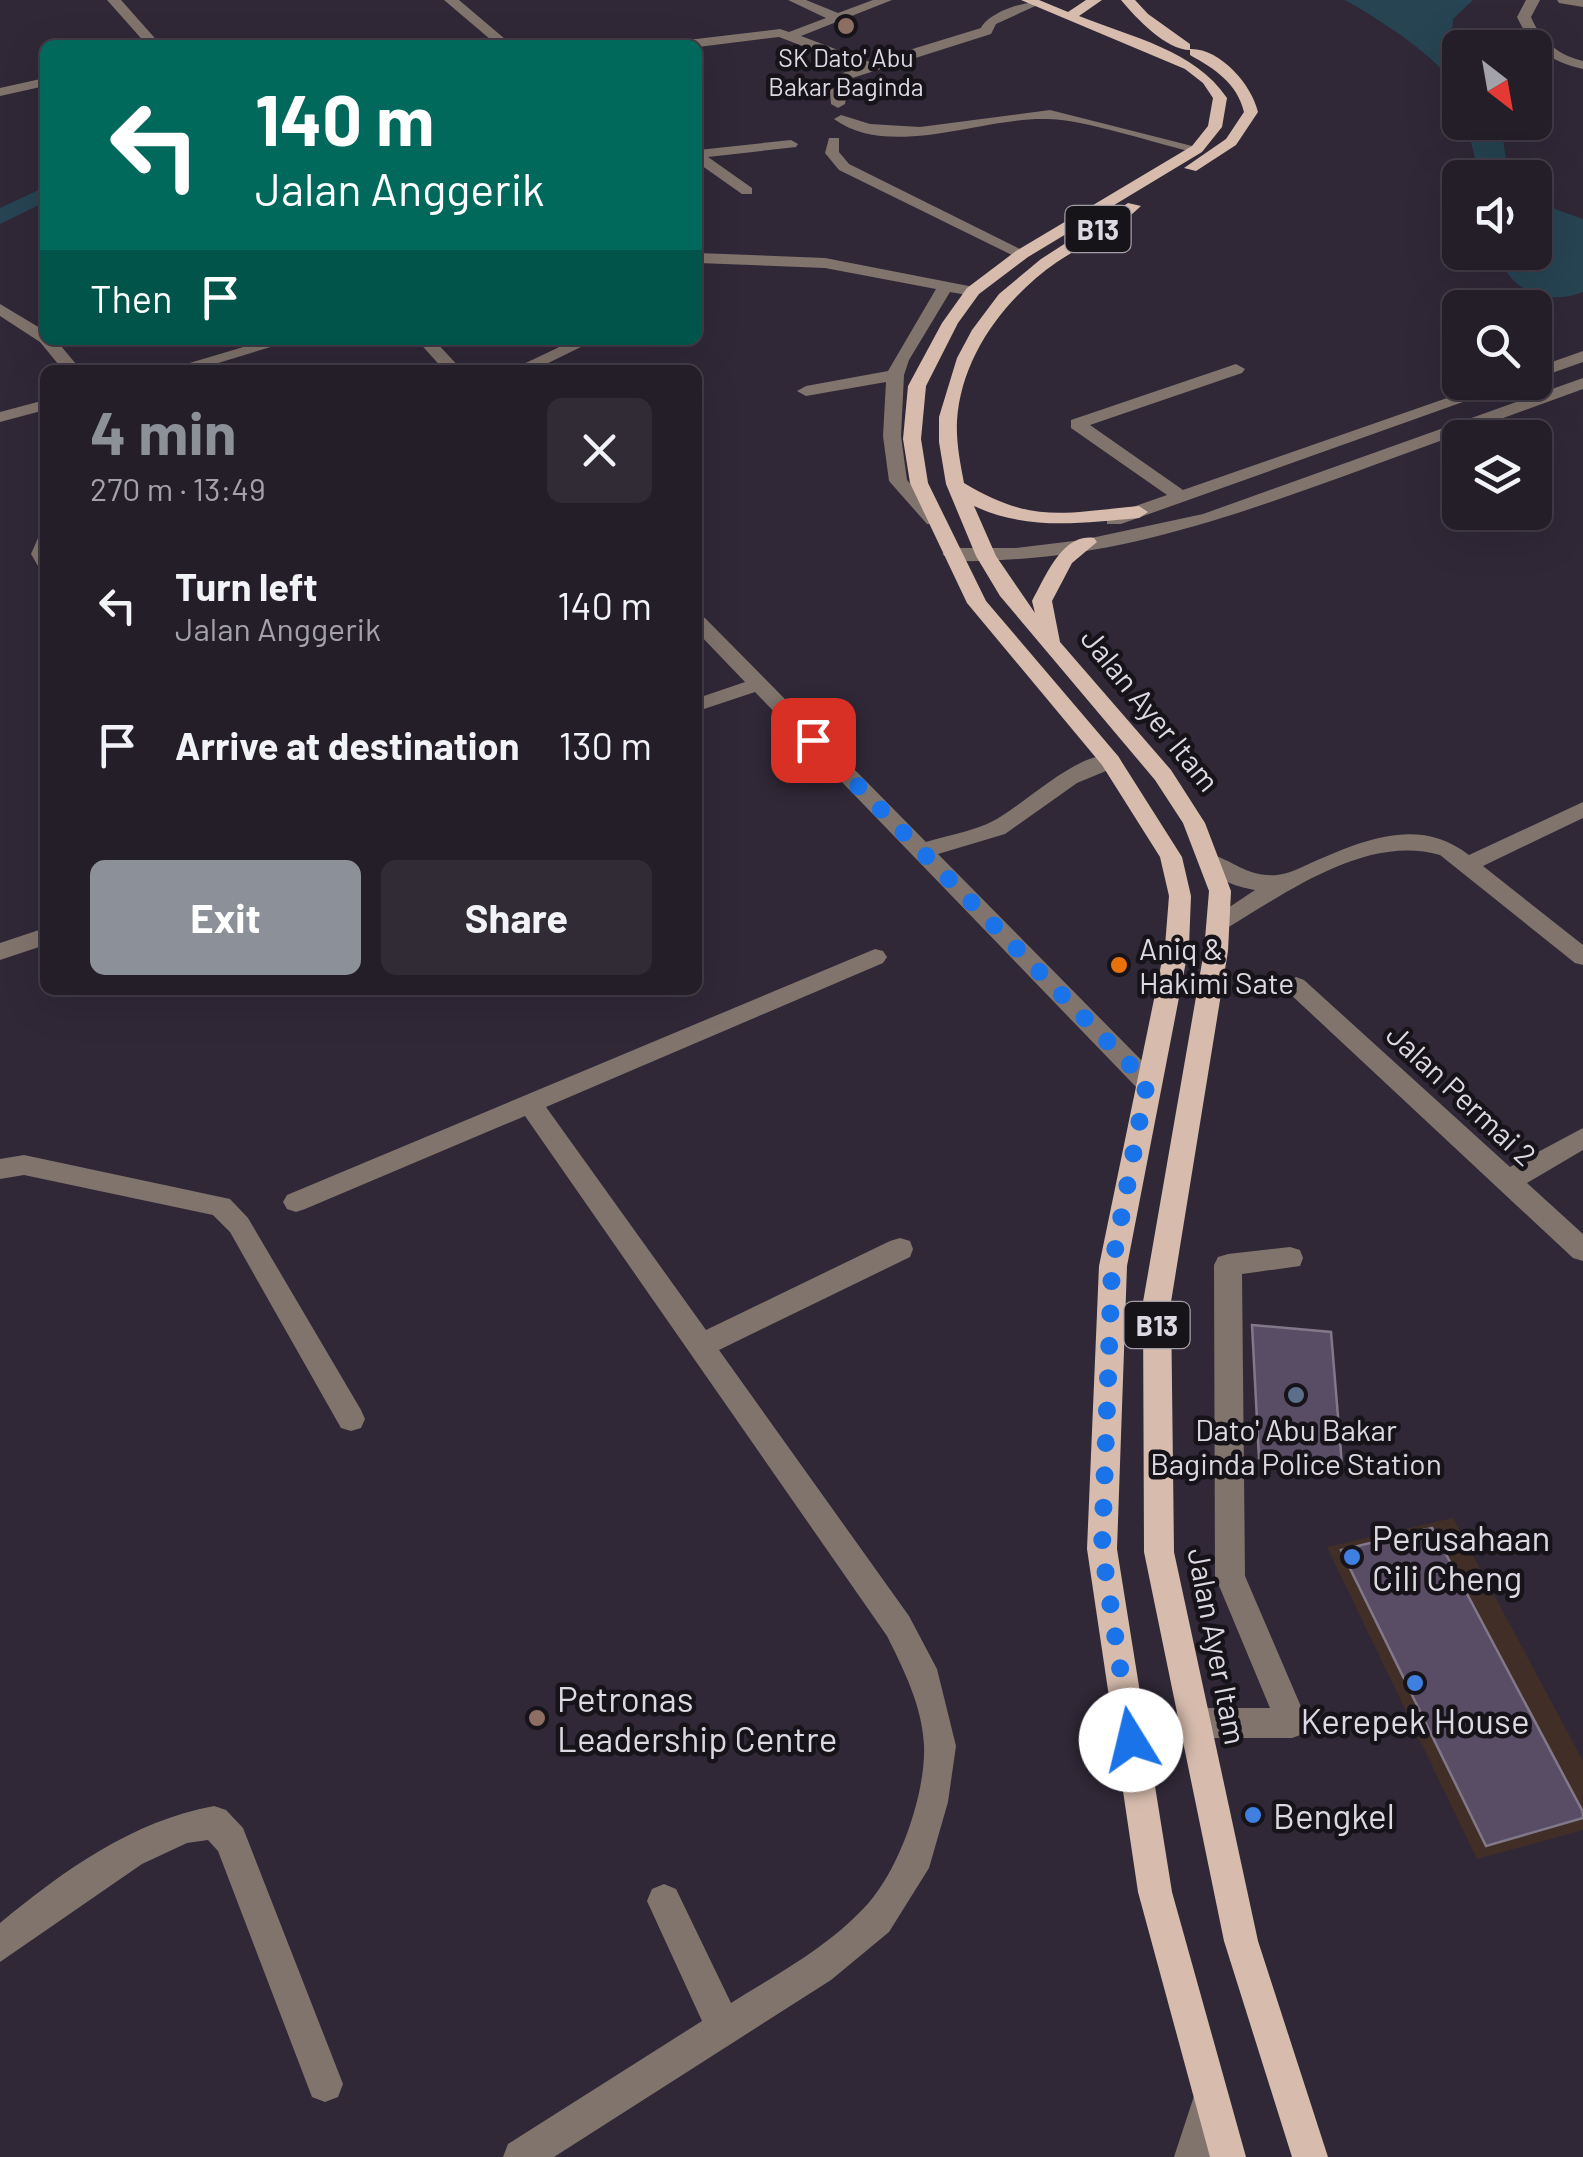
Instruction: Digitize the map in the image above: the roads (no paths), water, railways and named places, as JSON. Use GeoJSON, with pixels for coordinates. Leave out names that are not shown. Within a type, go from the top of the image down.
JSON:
{"type":"FeatureCollection","features":[{"type":"Feature","properties":{"kind":"main road","name":"B13"},"geometry":{"type":"LineString","coordinates":[[1060,0],[1092,12],[1208,80],[1220,98],[1215,128],[1197,149],[1022,254],[973,291],[950,324],[917,386],[912,440],[919,483],[977,603],[1110,761],[1171,857],[1180,896],[1177,946],[1112,1266],[1102,1549],[1155,1892],[1228,2157]]}},
{"type":"Feature","properties":{"kind":"main road"},"geometry":{"type":"LineString","coordinates":[[1092,12],[1115,0]]}},
{"type":"Feature","properties":{"kind":"main road"},"geometry":{"type":"LineString","coordinates":[[1128,0],[1143,17],[1184,47]]}},
{"type":"Feature","properties":{"kind":"main road","name":"B13"},"geometry":{"type":"LineString","coordinates":[[1032,1],[1069,17],[1092,12]]}},
{"type":"Feature","properties":{"kind":"main road","name":"Jalan Ayer Itam"},"geometry":{"type":"LineString","coordinates":[[1092,12],[1184,47],[1233,78],[1249,99],[1251,112],[1231,142],[1047,262],[1005,297],[980,330],[966,358],[948,417],[955,484],[983,550],[1010,596],[1164,775],[1212,861],[1220,891],[1157,1302],[1159,1552],[1242,1941],[1310,2157]]}},
{"type":"Feature","properties":{"kind":"main road"},"geometry":{"type":"LineString","coordinates":[[955,484],[981,506],[1010,517],[1139,512]]}},
{"type":"Feature","properties":{"kind":"main road"},"geometry":{"type":"LineString","coordinates":[[1055,649],[1042,601],[1064,560],[1087,542]]}},
{"type":"Feature","properties":{"kind":"street"},"geometry":{"type":"LineString","coordinates":[[114,0],[150,40]]}},
{"type":"Feature","properties":{"kind":"street"},"geometry":{"type":"LineString","coordinates":[[451,0],[499,40]]}},
{"type":"Feature","properties":{"kind":"street"},"geometry":{"type":"LineString","coordinates":[[795,0],[839,18]]}},
{"type":"Feature","properties":{"kind":"street"},"geometry":{"type":"LineString","coordinates":[[792,36],[886,0]]}},
{"type":"Feature","properties":{"kind":"street"},"geometry":{"type":"LineString","coordinates":[[1533,0],[1524,18],[1526,25],[1553,56],[1583,65]]}},
{"type":"Feature","properties":{"kind":"street"},"geometry":{"type":"LineString","coordinates":[[1564,0],[1583,2]]}},
{"type":"Feature","properties":{"kind":"street"},"geometry":{"type":"LineString","coordinates":[[1032,1],[991,21],[986,31],[844,76],[837,92],[840,112],[862,128],[902,134],[1050,114],[1197,149]]}},
{"type":"Feature","properties":{"kind":"street"},"geometry":{"type":"LineString","coordinates":[[702,42],[768,34],[792,36],[866,66]]}},
{"type":"Feature","properties":{"kind":"street"},"geometry":{"type":"LineString","coordinates":[[0,92],[40,83]]}},
{"type":"Feature","properties":{"kind":"street"},"geometry":{"type":"LineString","coordinates":[[834,140],[832,153],[844,167],[1022,254]]}},
{"type":"Feature","properties":{"kind":"street"},"geometry":{"type":"LineString","coordinates":[[702,155],[791,144]]}},
{"type":"Feature","properties":{"kind":"street"},"geometry":{"type":"LineString","coordinates":[[702,159],[747,190]]}},
{"type":"Feature","properties":{"kind":"street"},"geometry":{"type":"LineString","coordinates":[[702,258],[826,262],[973,291]]}},
{"type":"Feature","properties":{"kind":"street"},"geometry":{"type":"LineString","coordinates":[[934,520],[894,472],[895,375],[930,307],[947,284]]}},
{"type":"Feature","properties":{"kind":"street"},"geometry":{"type":"LineString","coordinates":[[0,309],[40,335]]}},
{"type":"Feature","properties":{"kind":"street"},"geometry":{"type":"LineString","coordinates":[[51,345],[68,365]]}},
{"type":"Feature","properties":{"kind":"street"},"geometry":{"type":"LineString","coordinates":[[194,365],[268,345]]}},
{"type":"Feature","properties":{"kind":"street"},"geometry":{"type":"LineString","coordinates":[[430,345],[449,365]]}},
{"type":"Feature","properties":{"kind":"street"},"geometry":{"type":"LineString","coordinates":[[531,365],[577,345]]}},
{"type":"Feature","properties":{"kind":"street"},"geometry":{"type":"LineString","coordinates":[[1552,368],[1583,356]]}},
{"type":"Feature","properties":{"kind":"street"},"geometry":{"type":"LineString","coordinates":[[1181,497],[1078,424],[1236,370]]}},
{"type":"Feature","properties":{"kind":"street"},"geometry":{"type":"LineString","coordinates":[[806,391],[895,375]]}},
{"type":"Feature","properties":{"kind":"street"},"geometry":{"type":"LineString","coordinates":[[952,554],[1087,542],[1162,531],[1210,518],[1583,382]]}},
{"type":"Feature","properties":{"kind":"street"},"geometry":{"type":"LineString","coordinates":[[983,550],[1081,530],[1139,512],[1462,400]]}},
{"type":"Feature","properties":{"kind":"street"},"geometry":{"type":"LineString","coordinates":[[1481,400],[1504,413]]}},
{"type":"Feature","properties":{"kind":"street"},"geometry":{"type":"LineString","coordinates":[[0,417],[40,406]]}},
{"type":"Feature","properties":{"kind":"street"},"geometry":{"type":"LineString","coordinates":[[702,626],[1147,1082]]}},
{"type":"Feature","properties":{"kind":"street"},"geometry":{"type":"LineString","coordinates":[[702,704],[758,684]]}},
{"type":"Feature","properties":{"kind":"street"},"geometry":{"type":"LineString","coordinates":[[922,851],[998,829],[1069,778],[1110,761]]}},
{"type":"Feature","properties":{"kind":"street"},"geometry":{"type":"LineString","coordinates":[[1466,864],[1583,809]]}},
{"type":"Feature","properties":{"kind":"street"},"geometry":{"type":"LineString","coordinates":[[1218,922],[1289,881],[1376,844],[1396,840],[1432,843],[1466,864],[1583,957]]}},
{"type":"Feature","properties":{"kind":"street"},"geometry":{"type":"LineString","coordinates":[[1212,861],[1229,877],[1247,883],[1289,881]]}},
{"type":"Feature","properties":{"kind":"street"},"geometry":{"type":"LineString","coordinates":[[0,952],[40,938]]}},
{"type":"Feature","properties":{"kind":"street"},"geometry":{"type":"LineString","coordinates":[[296,1202],[875,958]]}},
{"type":"Feature","properties":{"kind":"street","name":"Jalan Permai 2"},"geometry":{"type":"LineString","coordinates":[[1296,986],[1583,1250]]}},
{"type":"Feature","properties":{"kind":"street"},"geometry":{"type":"LineString","coordinates":[[521,2157],[819,1968],[877,1920],[917,1856],[932,1802],[940,1746],[926,1680],[898,1626],[530,1103]]}},
{"type":"Feature","properties":{"kind":"street"},"geometry":{"type":"LineString","coordinates":[[1508,1181],[1583,1138]]}},
{"type":"Feature","properties":{"kind":"street"},"geometry":{"type":"LineString","coordinates":[[0,1169],[24,1165],[221,1206],[240,1225],[351,1419]]}},
{"type":"Feature","properties":{"kind":"street"},"geometry":{"type":"LineString","coordinates":[[702,1345],[900,1249]]}},
{"type":"Feature","properties":{"kind":"street"},"geometry":{"type":"LineString","coordinates":[[1194,1723],[1292,1723],[1230,1576],[1228,1265],[1290,1258]]}},
{"type":"Feature","properties":{"kind":"street"},"geometry":{"type":"LineString","coordinates":[[0,1946],[83,1881],[188,1824],[214,1822],[232,1840],[325,2084]]}},
{"type":"Feature","properties":{"kind":"street"},"geometry":{"type":"LineString","coordinates":[[664,1901],[724,2028]]}},
{"type":"Feature","properties":{"kind":"street"},"geometry":{"type":"LineString","coordinates":[[1192,2157],[1211,2097]]}},
{"type":"Feature","properties":{"kind":"water"},"geometry":{"type":"Polygon","coordinates":[[[1345,0],[1473,0],[1453,19],[1452,30],[1442,30],[1442,69],[1393,29],[1345,0]]]}},
{"type":"Feature","properties":{"kind":"water"},"geometry":{"type":"Polygon","coordinates":[[[1470,140],[1503,140],[1506,160],[1476,160],[1470,140]]]}},
{"type":"Feature","properties":{"kind":"water"},"geometry":{"type":"Polygon","coordinates":[[[1552,207],[1583,219],[1583,292],[1552,297],[1552,290],[1528,290],[1506,270],[1552,270],[1552,207]]]}},
{"type":"Feature","properties":{"kind":"waterway"},"geometry":{"type":"LineString","coordinates":[[0,217],[40,196]]}},
{"type":"Feature","properties":{"kind":"place","name":"SK Dato' Abu Bakar Baginda"},"geometry":{"type":"Point","coordinates":[846,26]}},
{"type":"Feature","properties":{"kind":"place","name":"Aniq & Hakimi Sate"},"geometry":{"type":"Point","coordinates":[1119,965]}},
{"type":"Feature","properties":{"kind":"place","name":"Dato' Abu Bakar Baginda Police Station"},"geometry":{"type":"Point","coordinates":[1296,1395]}},
{"type":"Feature","properties":{"kind":"place","name":"Perusahaan Cili Cheng"},"geometry":{"type":"Point","coordinates":[1352,1557]}},
{"type":"Feature","properties":{"kind":"place","name":"Kerepek House"},"geometry":{"type":"Point","coordinates":[1415,1683]}},
{"type":"Feature","properties":{"kind":"place","name":"Petronas Leadership Centre"},"geometry":{"type":"Point","coordinates":[537,1718]}},
{"type":"Feature","properties":{"kind":"place","name":"Bengkel"},"geometry":{"type":"Point","coordinates":[1253,1815]}}]}
